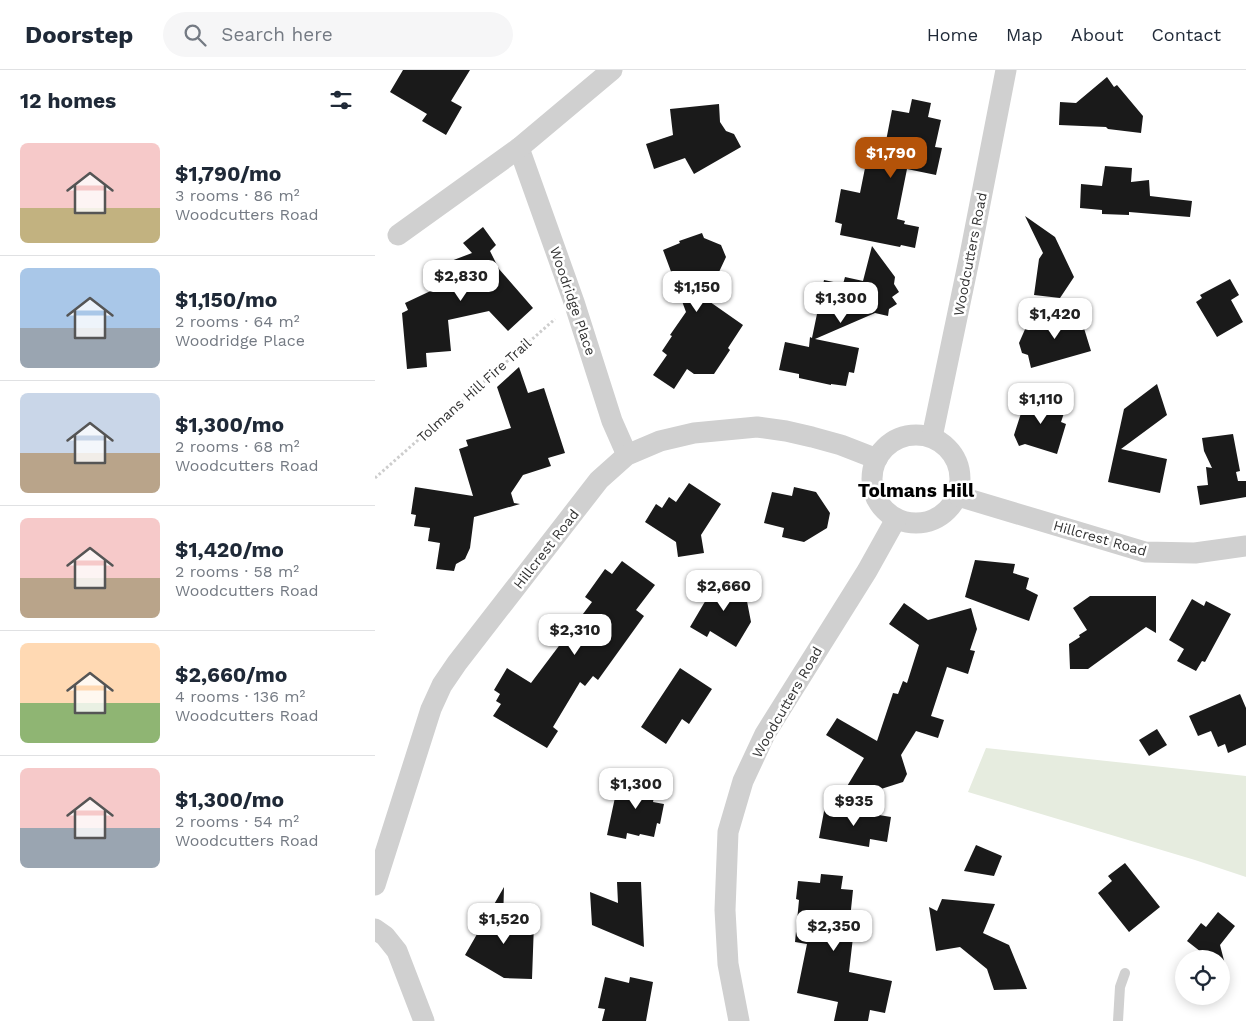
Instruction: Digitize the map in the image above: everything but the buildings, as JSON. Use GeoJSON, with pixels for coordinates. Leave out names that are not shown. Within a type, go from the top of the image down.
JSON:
{"type":"FeatureCollection","features":[{"type":"Feature","properties":{"kind":"street"},"geometry":{"type":"LineString","coordinates":[[398,235],[519,148],[612,70]]}},
{"type":"Feature","properties":{"kind":"street","name":"Woodcutters Road"},"geometry":{"type":"LineString","coordinates":[[932,437],[1006,70]]}},
{"type":"Feature","properties":{"kind":"street","name":"Woodridge Place"},"geometry":{"type":"LineString","coordinates":[[519,148],[574,302],[612,421],[627,454]]}},
{"type":"Feature","properties":{"kind":"street","name":"Hillcrest Road"},"geometry":{"type":"LineString","coordinates":[[375,886],[431,710],[442,685],[599,480],[627,454],[660,441],[694,433],[757,427],[812,437],[841,445],[877,459]]}},
{"type":"Feature","properties":{"kind":"street"},"geometry":{"type":"LineString","coordinates":[[921,435],[932,437],[945,446],[954,456],[960,468],[961,482],[958,496],[951,508],[939,518],[925,523],[910,524],[896,519],[885,511],[877,500],[872,486],[872,472],[877,459],[885,448],[895,440],[908,436],[921,435]]}},
{"type":"Feature","properties":{"kind":"street","name":"Hillcrest Road"},"geometry":{"type":"LineString","coordinates":[[958,496],[1145,552],[1195,553],[1246,546]]}},
{"type":"Feature","properties":{"kind":"street","name":"Woodcutters Road"},"geometry":{"type":"LineString","coordinates":[[739,1021],[728,964],[725,910],[728,832],[743,781],[765,734],[867,571],[896,519]]}},
{"type":"Feature","properties":{"kind":"street"},"geometry":{"type":"LineString","coordinates":[[375,929],[385,936],[397,951],[424,1021]]}},
{"type":"Feature","properties":{"kind":"lane"},"geometry":{"type":"LineString","coordinates":[[1118,1021],[1120,987],[1125,973]]}},
{"type":"Feature","properties":{"kind":"path","name":"Tolmans Hill Fire Trail"},"geometry":{"type":"LineString","coordinates":[[375,478],[574,302]]}},
{"type":"Feature","properties":{"kind":"shaded area"},"geometry":{"type":"Polygon","coordinates":[[[986,748],[1246,776],[1246,877],[968,792],[986,748]]]}},
{"type":"Feature","properties":{"kind":"district","name":"Tolmans Hill"},"geometry":{"type":"Point","coordinates":[916,490]}}]}
